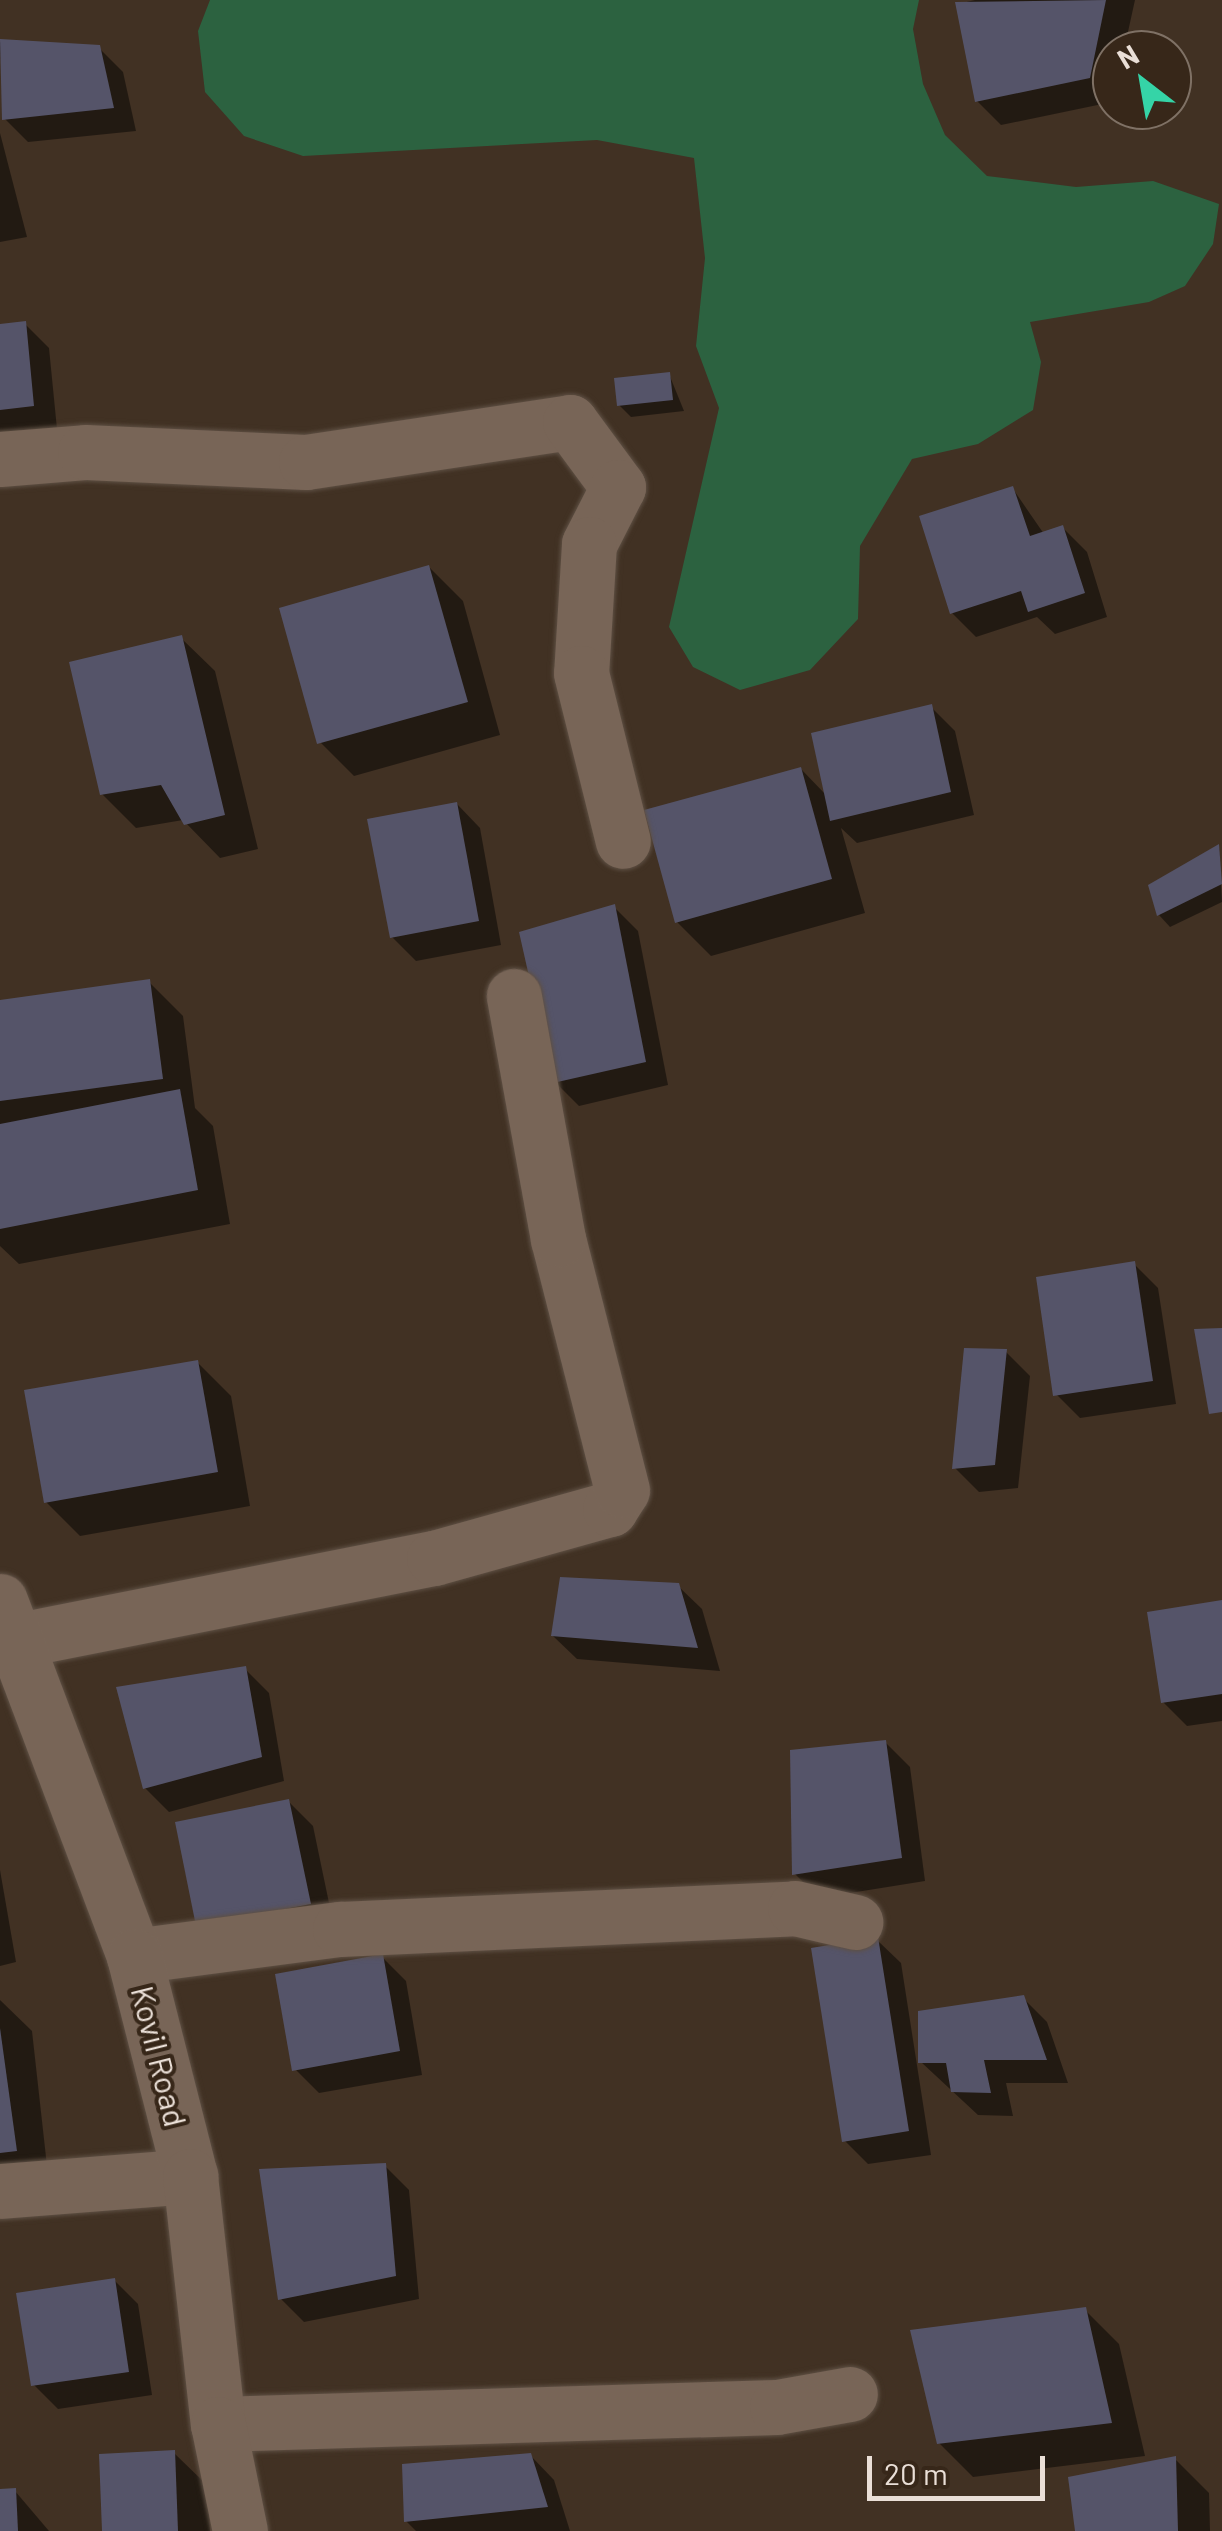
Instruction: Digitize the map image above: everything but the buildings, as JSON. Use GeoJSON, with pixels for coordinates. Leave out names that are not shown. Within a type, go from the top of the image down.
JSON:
{"type":"FeatureCollection","features":[{"type":"Feature","properties":{"kind":"street"},"geometry":{"type":"LineString","coordinates":[[0,459],[85,452],[306,462],[570,422],[618,487],[588,544],[580,673],[623,840]]}},
{"type":"Feature","properties":{"kind":"street"},"geometry":{"type":"LineString","coordinates":[[7,1621],[434,1558],[610,1508],[622,1490],[558,1239],[514,996]]}},
{"type":"Feature","properties":{"kind":"street","name":"Kovil Road"},"geometry":{"type":"LineString","coordinates":[[7,1621],[134,1956],[190,2176],[218,2424],[240,2531]]}},
{"type":"Feature","properties":{"kind":"street"},"geometry":{"type":"LineString","coordinates":[[134,1956],[340,1929],[795,1908],[855,1922]]}},
{"type":"Feature","properties":{"kind":"street"},"geometry":{"type":"LineString","coordinates":[[0,2191],[190,2176]]}},
{"type":"Feature","properties":{"kind":"street"},"geometry":{"type":"LineString","coordinates":[[218,2424],[777,2408],[850,2394]]}},
{"type":"Feature","properties":{"kind":"green space"},"geometry":{"type":"Polygon","coordinates":[[[210,0],[919,0],[913,29],[923,84],[945,135],[987,176],[1076,187],[1153,181],[1219,204],[1213,244],[1185,286],[1149,302],[1030,322],[1041,362],[1033,410],[978,444],[912,459],[860,546],[858,619],[810,670],[740,690],[693,667],[669,627],[719,408],[696,346],[705,258],[694,158],[597,140],[303,156],[244,136],[205,92],[198,31],[210,0]]]}}]}
